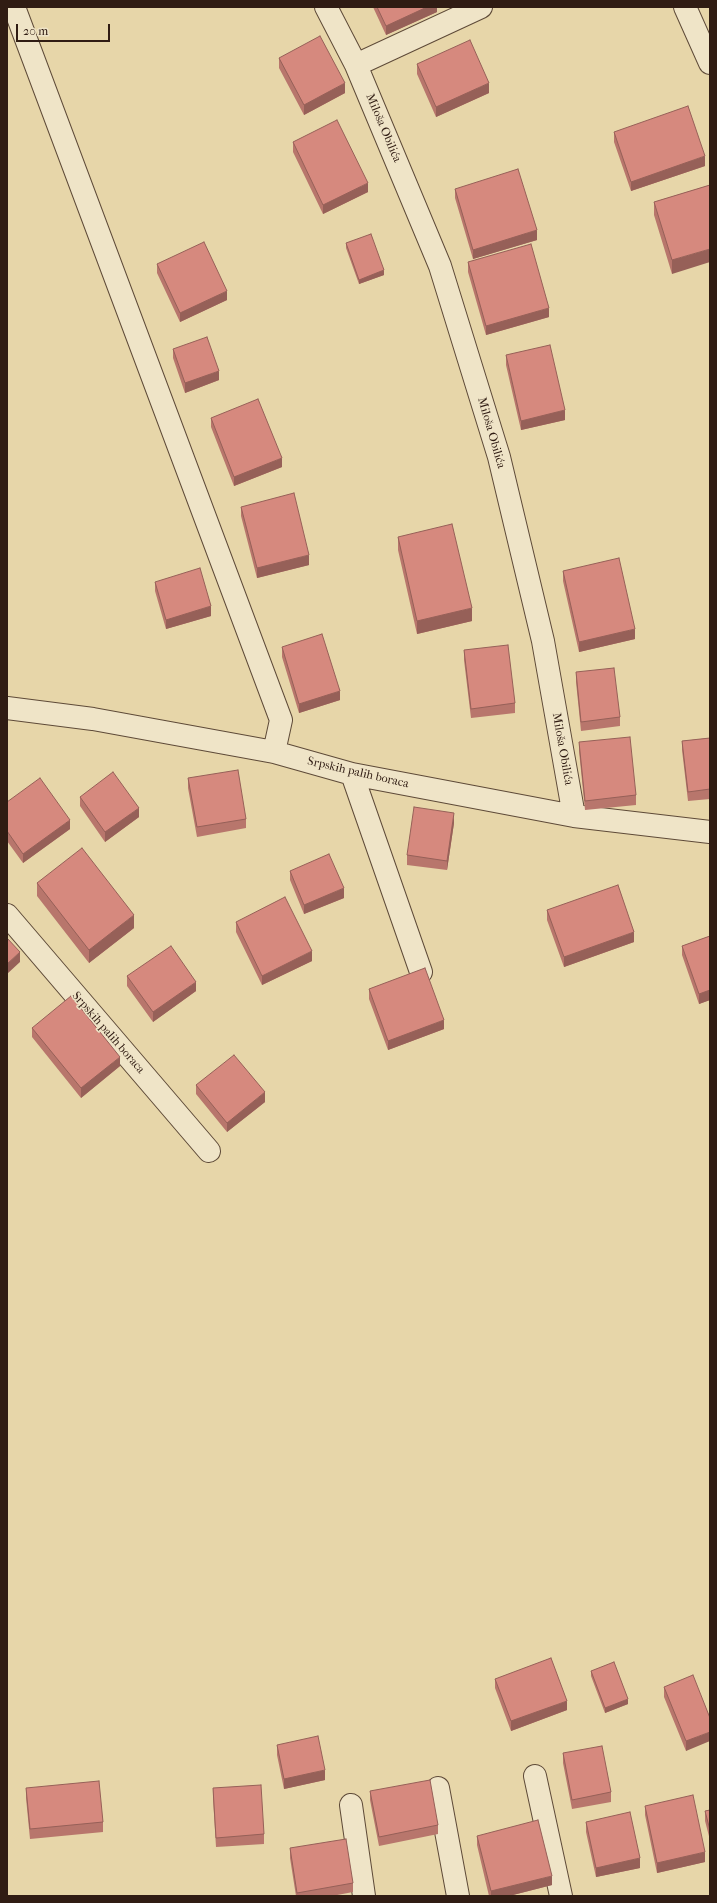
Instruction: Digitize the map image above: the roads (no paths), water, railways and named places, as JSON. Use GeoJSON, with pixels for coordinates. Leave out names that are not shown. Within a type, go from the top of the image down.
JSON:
{"type":"FeatureCollection","features":[{"type":"Feature","properties":{"kind":"street"},"geometry":{"type":"LineString","coordinates":[[14,7],[281,720],[274,752]]}},
{"type":"Feature","properties":{"kind":"street","name":"Miloša Obilića"},"geometry":{"type":"LineString","coordinates":[[326,7],[356,65],[440,266],[499,457],[543,641],[574,816]]}},
{"type":"Feature","properties":{"kind":"street"},"geometry":{"type":"LineString","coordinates":[[356,65],[481,7]]}},
{"type":"Feature","properties":{"kind":"street"},"geometry":{"type":"LineString","coordinates":[[685,7],[710,63]]}},
{"type":"Feature","properties":{"kind":"street","name":"Srpskih palih boraca"},"geometry":{"type":"LineString","coordinates":[[7,708],[93,719],[274,752],[352,774],[574,816],[710,832]]}},
{"type":"Feature","properties":{"kind":"street"},"geometry":{"type":"LineString","coordinates":[[352,774],[421,972]]}},
{"type":"Feature","properties":{"kind":"street","name":"Srpskih palih boraca"},"geometry":{"type":"LineString","coordinates":[[7,915],[209,1151]]}},
{"type":"Feature","properties":{"kind":"street"},"geometry":{"type":"LineString","coordinates":[[535,1776],[560,1896]]}},
{"type":"Feature","properties":{"kind":"street"},"geometry":{"type":"LineString","coordinates":[[438,1788],[458,1896]]}},
{"type":"Feature","properties":{"kind":"street"},"geometry":{"type":"LineString","coordinates":[[351,1805],[364,1896]]}}]}
